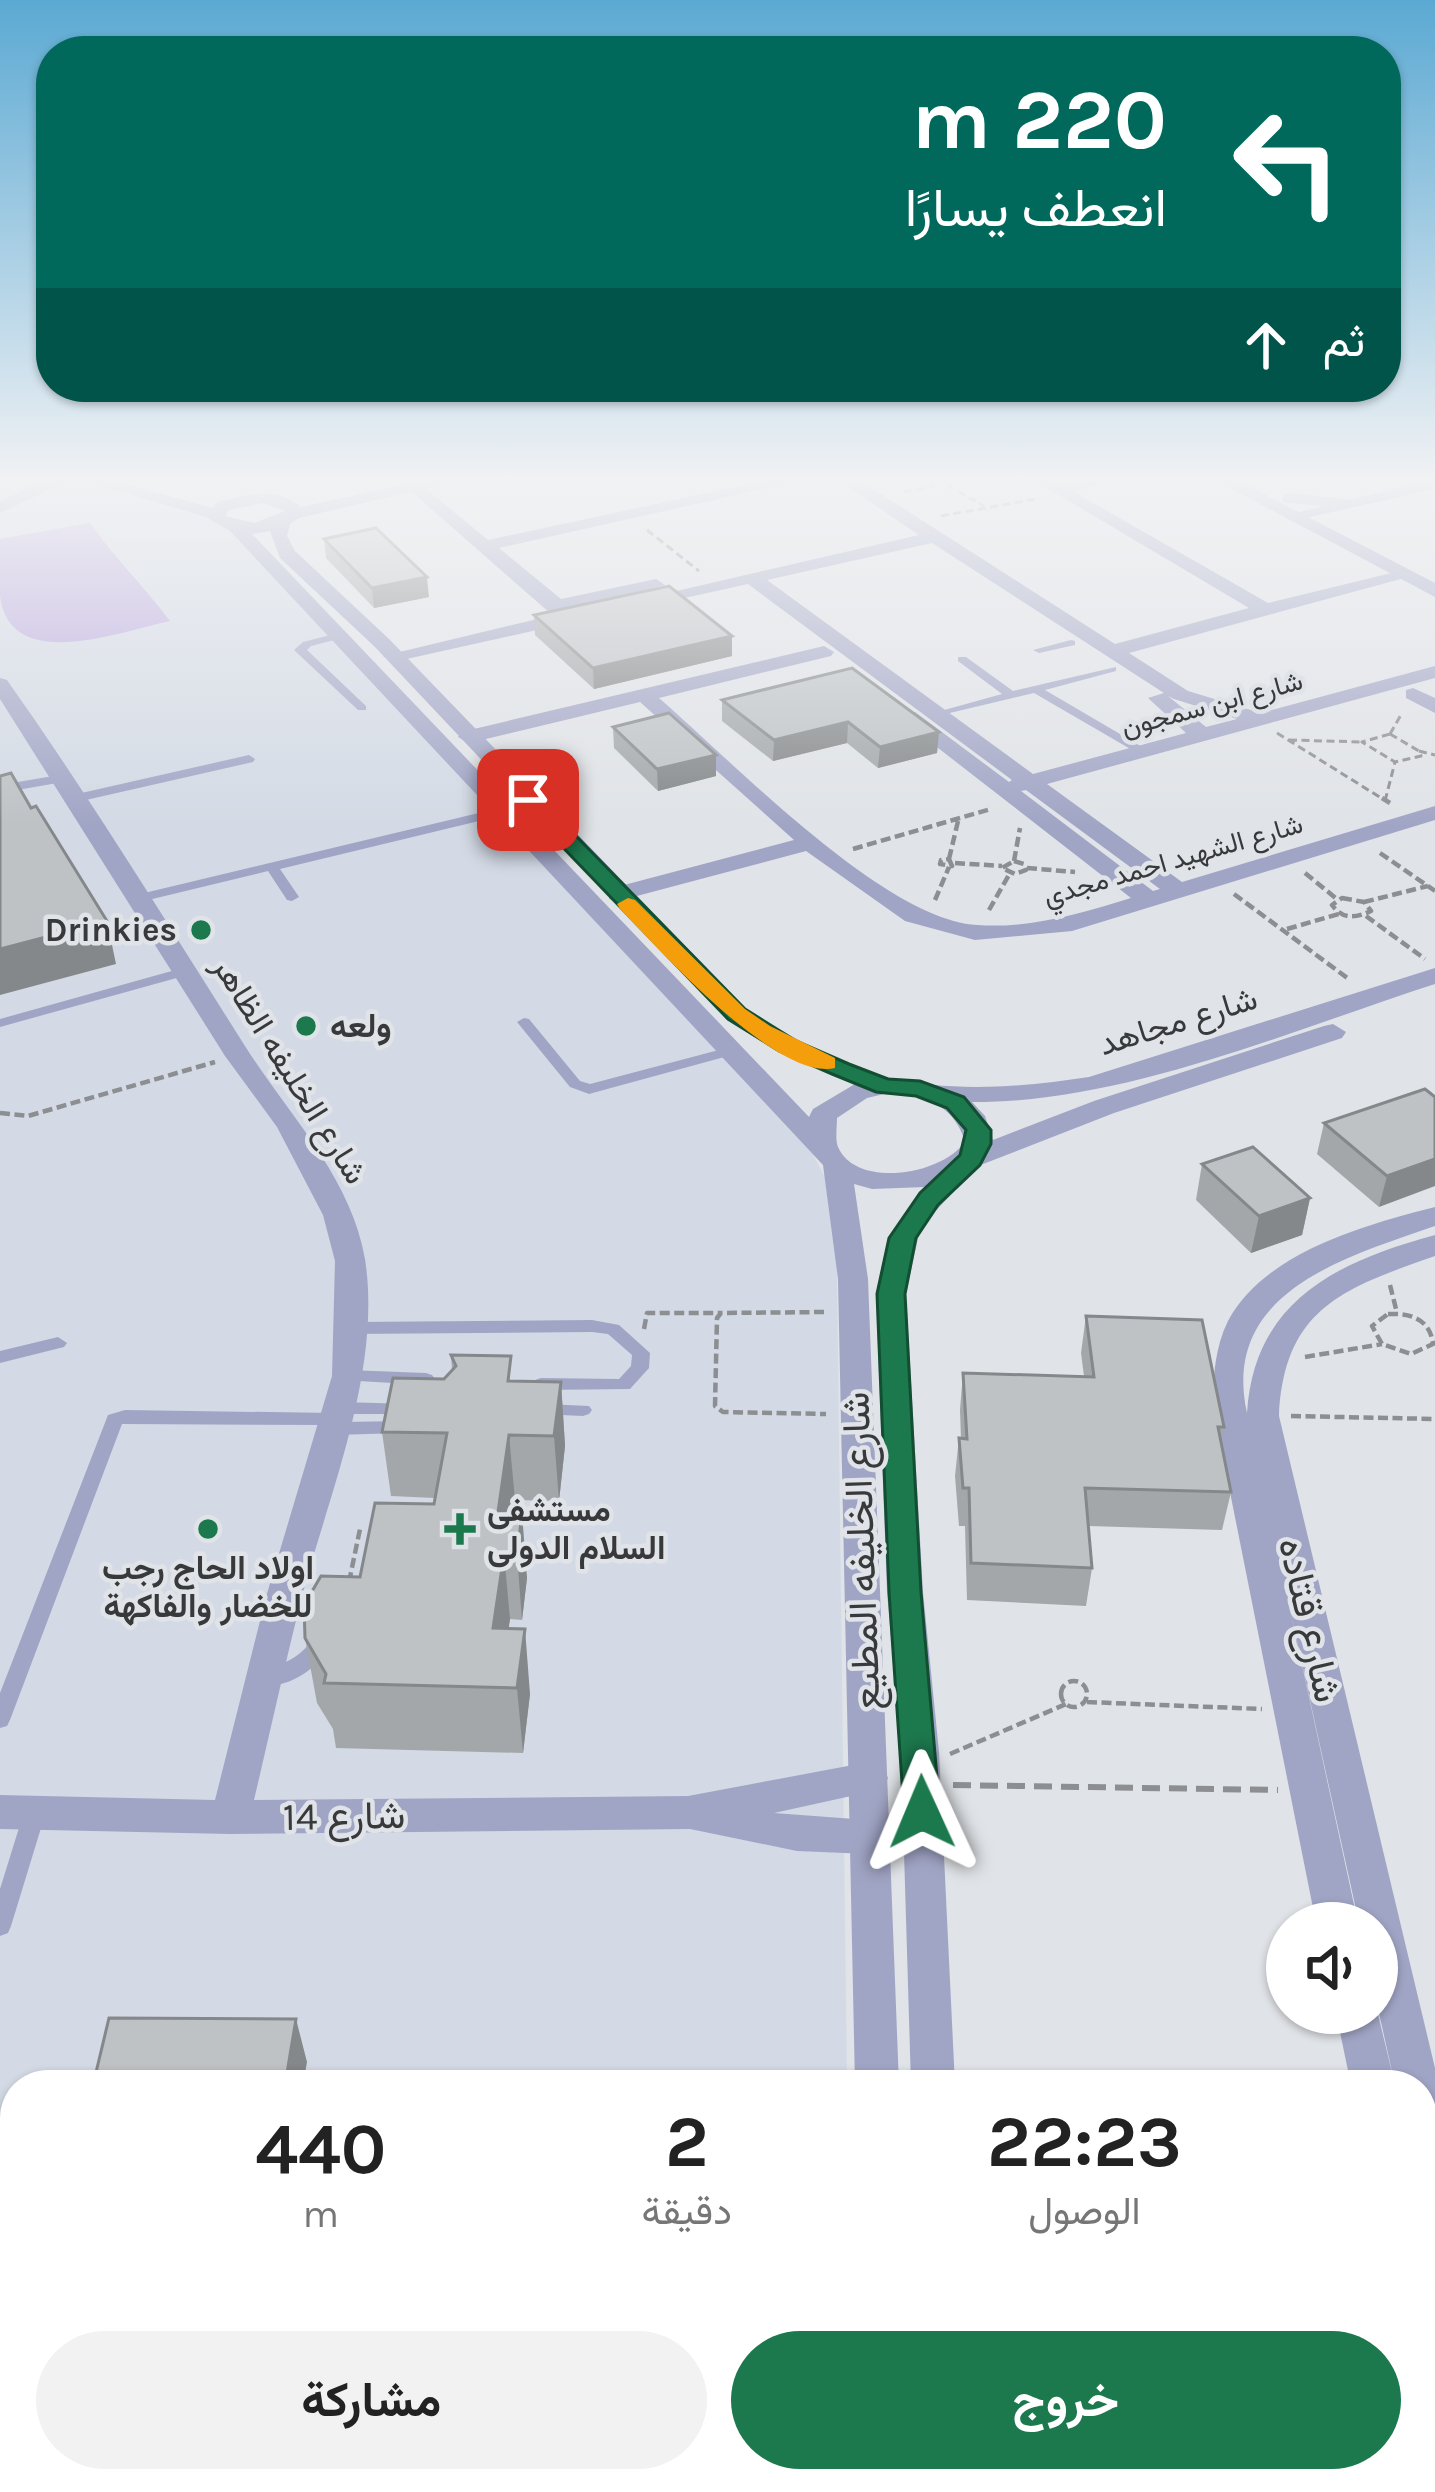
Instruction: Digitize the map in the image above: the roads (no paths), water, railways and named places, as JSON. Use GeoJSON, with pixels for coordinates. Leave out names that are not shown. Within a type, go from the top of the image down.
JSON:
{"type":"FeatureCollection","features":[{"type":"Feature","properties":{"kind":"street"},"geometry":{"type":"LineString","coordinates":[[301,594],[830,1156],[881,1181],[934,1180],[963,1165],[978,1144],[978,1130],[970,1115],[935,1093],[884,1086],[761,1031],[684,962],[329,594]]}},
{"type":"Feature","properties":{"kind":"street"},"geometry":{"type":"LineString","coordinates":[[544,594],[557,605]]}},
{"type":"Feature","properties":{"kind":"street"},"geometry":{"type":"LineString","coordinates":[[388,650],[609,594]]}},
{"type":"Feature","properties":{"kind":"street"},"geometry":{"type":"LineString","coordinates":[[388,650],[665,594]]}},
{"type":"Feature","properties":{"kind":"street"},"geometry":{"type":"LineString","coordinates":[[758,594],[824,652],[1024,794],[1178,891]]}},
{"type":"Feature","properties":{"kind":"street"},"geometry":{"type":"LineString","coordinates":[[764,594],[941,714],[1024,794],[1149,900]]}},
{"type":"Feature","properties":{"kind":"street"},"geometry":{"type":"LineString","coordinates":[[1003,594],[1071,643],[1199,704],[1274,730]]}},
{"type":"Feature","properties":{"kind":"street"},"geometry":{"type":"LineString","coordinates":[[1011,594],[1112,660],[1202,735]]}},
{"type":"Feature","properties":{"kind":"street"},"geometry":{"type":"LineString","coordinates":[[1239,594],[1265,609]]}},
{"type":"Feature","properties":{"kind":"street"},"geometry":{"type":"LineString","coordinates":[[1112,660],[1321,594]]}},
{"type":"Feature","properties":{"kind":"street"},"geometry":{"type":"LineString","coordinates":[[469,737],[824,652]]}},
{"type":"Feature","properties":{"kind":"street","name":"شارع ابن سمجون"},"geometry":{"type":"LineString","coordinates":[[1024,794],[1202,735],[1274,730],[1435,671]]}},
{"type":"Feature","properties":{"kind":"street","name":"شارع الخليفه الظاهر"},"geometry":{"type":"LineString","coordinates":[[0,684],[71,788],[238,1056],[290,1126],[338,1215],[350,1261],[348,1376],[284,1597],[230,1817]]}},
{"type":"Feature","properties":{"kind":"street"},"geometry":{"type":"LineString","coordinates":[[1424,691],[1435,707]]}},
{"type":"Feature","properties":{"kind":"street","name":"شارع ابن سمجون"},"geometry":{"type":"LineString","coordinates":[[1024,794],[1424,691]]}},
{"type":"Feature","properties":{"kind":"street","name":"شارع الشهيد احمد مجدي"},"geometry":{"type":"LineString","coordinates":[[644,695],[818,850],[894,905],[975,933],[1051,928],[1425,816]]}},
{"type":"Feature","properties":{"kind":"street"},"geometry":{"type":"LineString","coordinates":[[617,894],[818,850]]}},
{"type":"Feature","properties":{"kind":"street"},"geometry":{"type":"LineString","coordinates":[[657,970],[684,962]]}},
{"type":"Feature","properties":{"kind":"street","name":"شارع مجاهد"},"geometry":{"type":"LineString","coordinates":[[935,1093],[1033,1094],[1093,1085],[1435,976]]}},
{"type":"Feature","properties":{"kind":"street","name":"شارع مجاهد"},"geometry":{"type":"LineString","coordinates":[[963,1165],[1078,1115],[1435,998]]}},
{"type":"Feature","properties":{"kind":"street"},"geometry":{"type":"LineString","coordinates":[[830,1156],[819,1132],[823,1115],[837,1101],[884,1086]]}},
{"type":"Feature","properties":{"kind":"street","name":"شارع الخليفه المطيع"},"geometry":{"type":"LineString","coordinates":[[830,1156],[847,1215],[854,1312],[876,2070]]}},
{"type":"Feature","properties":{"kind":"street","name":"شارع الخليفه المطيع"},"geometry":{"type":"LineString","coordinates":[[932,2070],[921,1776],[905,1592],[891,1294],[903,1238],[915,1216],[963,1165]]}},
{"type":"Feature","properties":{"kind":"street","name":"شارع قتاده"},"geometry":{"type":"LineString","coordinates":[[1332,1902],[1228,1402],[1226,1365],[1247,1312],[1269,1287],[1327,1256],[1435,1216]]}},
{"type":"Feature","properties":{"kind":"street","name":"شارع قتاده"},"geometry":{"type":"LineString","coordinates":[[1414,2070],[1263,1416],[1265,1364],[1278,1337],[1313,1298],[1362,1271],[1435,1245]]}},
{"type":"Feature","properties":{"kind":"street","name":"شارع 14"},"geometry":{"type":"LineString","coordinates":[[17,1814],[688,1813],[869,1778],[921,1776]]}},
{"type":"Feature","properties":{"kind":"street","name":"شارع 14"},"geometry":{"type":"LineString","coordinates":[[688,1813],[797,1834],[922,1839]]}},
{"type":"Feature","properties":{"kind":"street"},"geometry":{"type":"LineString","coordinates":[[1362,2034],[1370,2070]]}},
{"type":"Feature","properties":{"kind":"lane"},"geometry":{"type":"LineString","coordinates":[[342,635],[300,650],[362,708]]}},
{"type":"Feature","properties":{"kind":"lane"},"geometry":{"type":"LineString","coordinates":[[1039,650],[1071,643]]}},
{"type":"Feature","properties":{"kind":"lane"},"geometry":{"type":"LineString","coordinates":[[962,659],[1012,696]]}},
{"type":"Feature","properties":{"kind":"lane"},"geometry":{"type":"LineString","coordinates":[[941,714],[1035,689],[1112,660]]}},
{"type":"Feature","properties":{"kind":"lane"},"geometry":{"type":"LineString","coordinates":[[1035,689],[1143,751]]}},
{"type":"Feature","properties":{"kind":"lane"},"geometry":{"type":"LineString","coordinates":[[5,790],[71,788],[249,759]]}},
{"type":"Feature","properties":{"kind":"lane"},"geometry":{"type":"LineString","coordinates":[[140,898],[508,810]]}},
{"type":"Feature","properties":{"kind":"lane"},"geometry":{"type":"LineString","coordinates":[[272,867],[292,897]]}},
{"type":"Feature","properties":{"kind":"lane"},"geometry":{"type":"LineString","coordinates":[[0,1023],[185,971]]}},
{"type":"Feature","properties":{"kind":"lane"},"geometry":{"type":"LineString","coordinates":[[524,1022],[575,1084],[589,1090],[734,1050]]}},
{"type":"Feature","properties":{"kind":"lane"},"geometry":{"type":"LineString","coordinates":[[352,1328],[592,1326],[613,1329],[641,1353],[640,1368],[624,1384],[510,1383]]}},
{"type":"Feature","properties":{"kind":"lane"},"geometry":{"type":"LineString","coordinates":[[0,1357],[58,1343]]}},
{"type":"Feature","properties":{"kind":"lane"},"geometry":{"type":"LineString","coordinates":[[348,1376],[441,1380]]}},
{"type":"Feature","properties":{"kind":"lane"},"geometry":{"type":"LineString","coordinates":[[517,1409],[583,1410]]}},
{"type":"Feature","properties":{"kind":"lane"},"geometry":{"type":"LineString","coordinates":[[0,1720],[114,1420],[125,1416],[428,1418]]}},
{"type":"Feature","properties":{"kind":"lane"},"geometry":{"type":"LineString","coordinates":[[263,1679],[298,1668],[319,1642],[312,1613],[284,1597]]}},
{"type":"Feature","properties":{"kind":"lane"},"geometry":{"type":"LineString","coordinates":[[0,1926],[17,1814]]}},
{"type":"Feature","properties":{"kind":"place","name":"Drinkies"},"geometry":{"type":"Point","coordinates":[201,930]}},
{"type":"Feature","properties":{"kind":"place","name":"ولعه"},"geometry":{"type":"Point","coordinates":[306,1026]}},
{"type":"Feature","properties":{"kind":"place","name":"اولاد الحاج رجب للخضار والفاكهة"},"geometry":{"type":"Point","coordinates":[208,1529]}},
{"type":"Feature","properties":{"kind":"place","name":"مستشفى السلام الدولى"},"geometry":{"type":"Point","coordinates":[460,1529]}}]}
